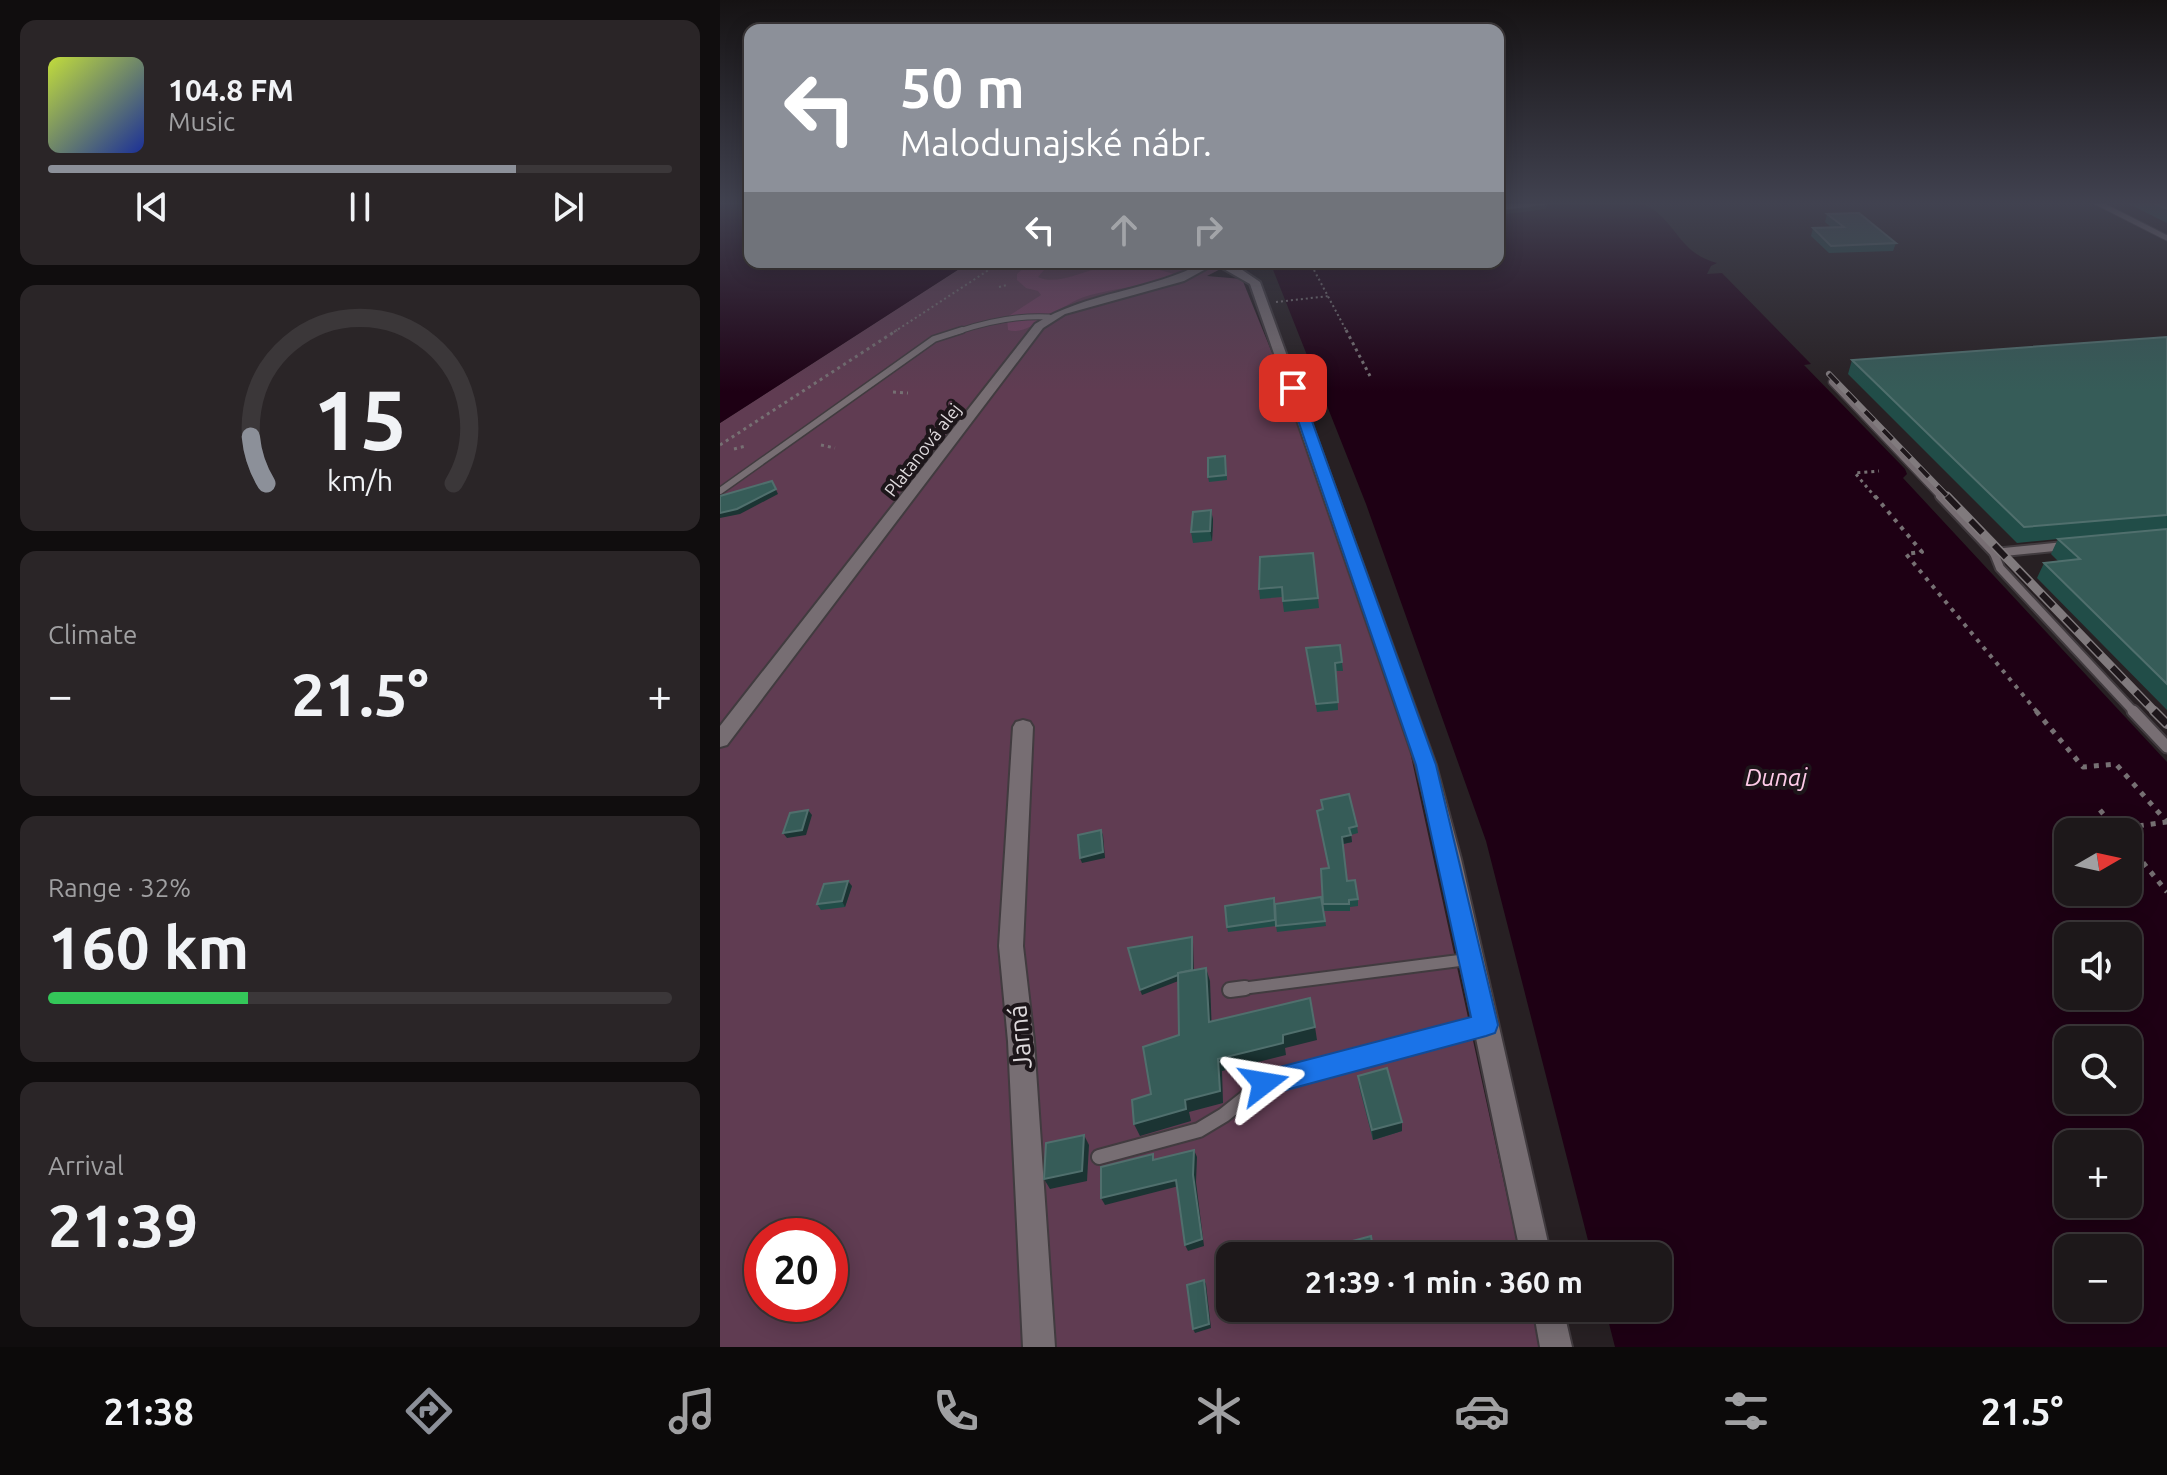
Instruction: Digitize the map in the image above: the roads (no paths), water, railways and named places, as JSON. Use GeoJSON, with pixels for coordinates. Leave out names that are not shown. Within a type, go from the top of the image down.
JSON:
{"type":"FeatureCollection","features":[{"type":"Feature","properties":{"kind":"street"},"geometry":{"type":"LineString","coordinates":[[1049,317],[1180,279],[1203,268]]}},
{"type":"Feature","properties":{"kind":"street"},"geometry":{"type":"LineString","coordinates":[[1233,268],[1255,282],[1426,765],[1533,1242]]}},
{"type":"Feature","properties":{"kind":"street","name":"Platanová alej"},"geometry":{"type":"LineString","coordinates":[[720,740],[1049,317]]}},
{"type":"Feature","properties":{"kind":"street","name":"Jarná"},"geometry":{"type":"LineString","coordinates":[[1023,727],[1011,946],[1021,1041],[1039,1347]]}},
{"type":"Feature","properties":{"kind":"street"},"geometry":{"type":"LineString","coordinates":[[1551,1322],[1556,1347]]}},
{"type":"Feature","properties":{"kind":"lane"},"geometry":{"type":"LineString","coordinates":[[720,491],[934,339],[983,323],[1030,316],[1049,317]]}},
{"type":"Feature","properties":{"kind":"lane"},"geometry":{"type":"LineString","coordinates":[[1832,382],[1994,553],[2000,568],[2167,747]]}},
{"type":"Feature","properties":{"kind":"lane"},"geometry":{"type":"LineString","coordinates":[[1994,553],[2076,545]]}},
{"type":"Feature","properties":{"kind":"lane"},"geometry":{"type":"LineString","coordinates":[[1230,990],[1312,978],[1376,974],[1471,959]]}},
{"type":"Feature","properties":{"kind":"lane"},"geometry":{"type":"LineString","coordinates":[[1099,1157],[1199,1130],[1224,1115],[1264,1083],[1486,1025]]}},
{"type":"Feature","properties":{"kind":"water"},"geometry":{"type":"Polygon","coordinates":[[[720,265],[744,265],[744,268],[961,268],[720,423],[720,265]]]}},
{"type":"Feature","properties":{"kind":"water","name":"Dunaj"},"geometry":{"type":"Polygon","coordinates":[[[1713,265],[1707,274],[1722,273],[1811,364],[1804,365],[1905,469],[1907,474],[1903,478],[2167,762],[2167,1347],[1615,1347],[1609,1322],[1672,1322],[1672,1242],[1588,1242],[1486,841],[1366,504],[1272,268],[1713,265]]]}},
{"type":"Feature","properties":{"kind":"railway"},"geometry":{"type":"LineString","coordinates":[[1829,374],[1949,498]]}},
{"type":"Feature","properties":{"kind":"railway"},"geometry":{"type":"LineString","coordinates":[[1947,496],[2156,713]]}},
{"type":"Feature","properties":{"kind":"railway"},"geometry":{"type":"LineString","coordinates":[[2156,713],[2167,724]]}}]}
